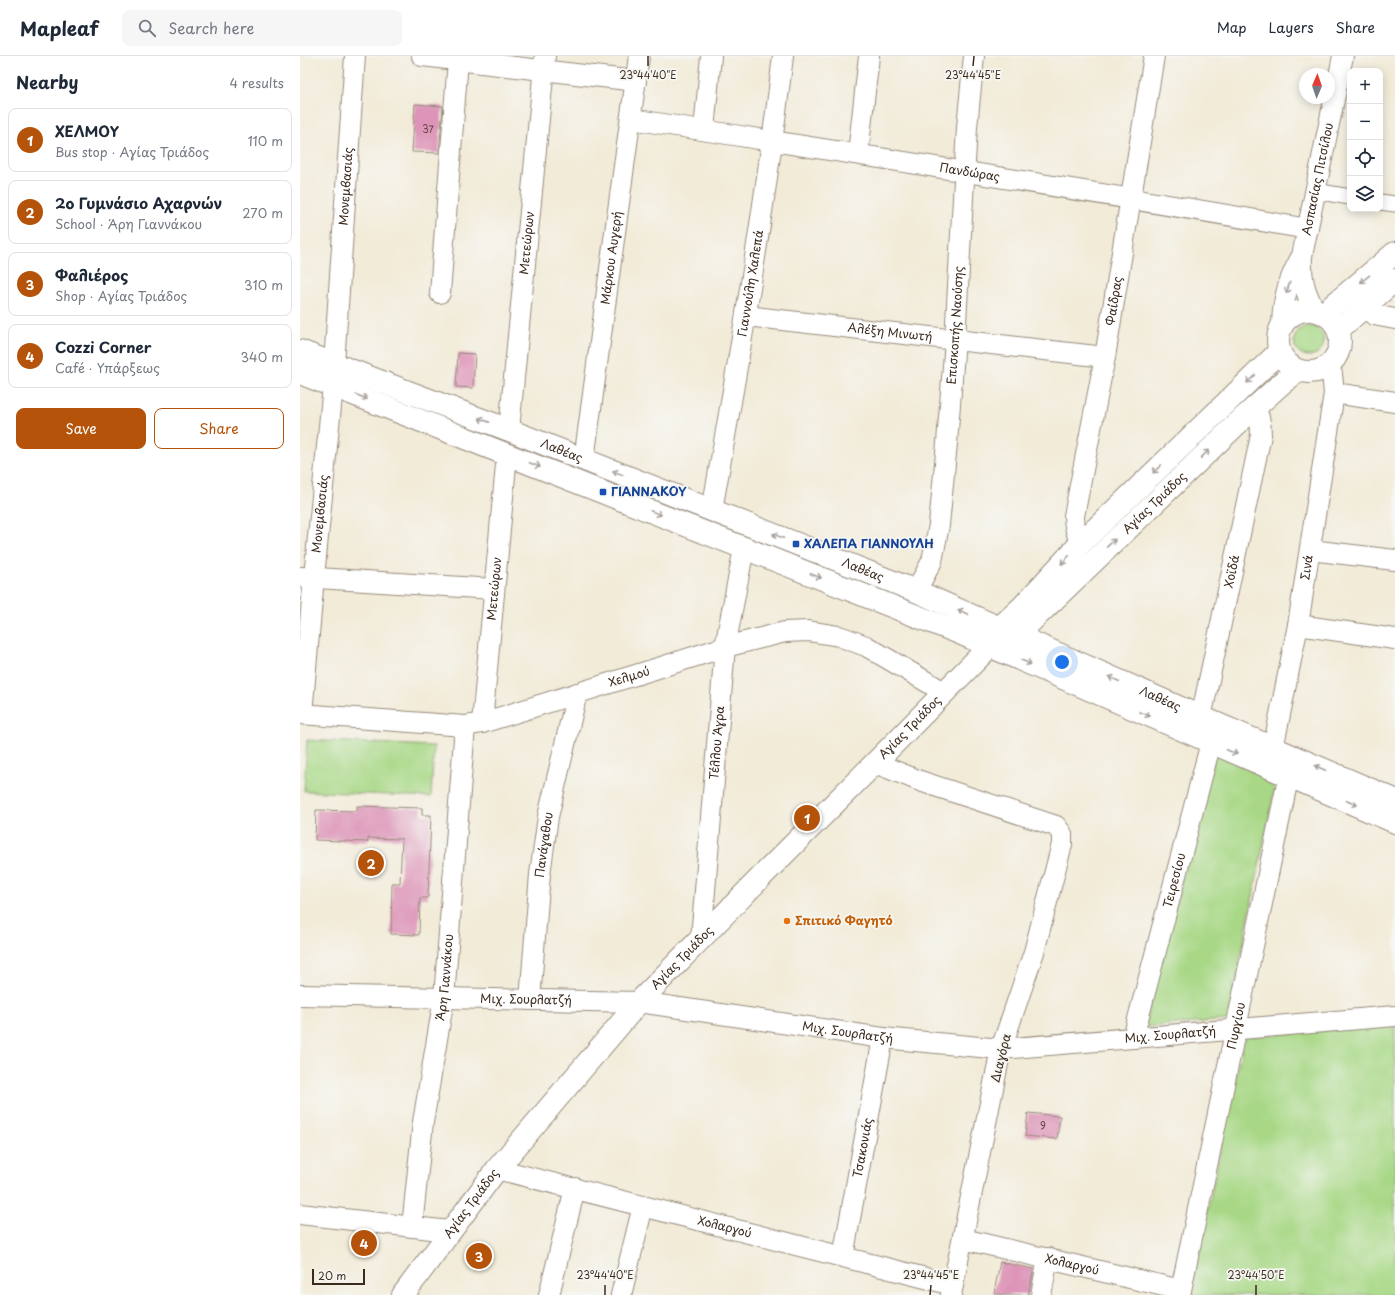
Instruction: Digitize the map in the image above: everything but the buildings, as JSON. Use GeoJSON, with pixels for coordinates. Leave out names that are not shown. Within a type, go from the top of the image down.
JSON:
{"type":"FeatureCollection","features":[{"type":"Feature","properties":{"kind":"street","name":"Μονεμβασιάς"},"geometry":{"type":"LineString","coordinates":[[334,364],[355,56]]}},
{"type":"Feature","properties":{"kind":"street"},"geometry":{"type":"LineString","coordinates":[[422,56],[458,60],[544,63],[636,81]]}},
{"type":"Feature","properties":{"kind":"street","name":"Μάρκου Αυγερή"},"geometry":{"type":"LineString","coordinates":[[584,460],[639,56]]}},
{"type":"Feature","properties":{"kind":"street"},"geometry":{"type":"LineString","coordinates":[[704,130],[711,56]]}},
{"type":"Feature","properties":{"kind":"street","name":"Γιαννούλη Χαλεπά"},"geometry":{"type":"LineString","coordinates":[[712,510],[746,316],[773,141],[783,56]]}},
{"type":"Feature","properties":{"kind":"street"},"geometry":{"type":"LineString","coordinates":[[858,154],[869,56]]}},
{"type":"Feature","properties":{"kind":"street","name":"Επισκοπής Ναούσης"},"geometry":{"type":"LineString","coordinates":[[916,590],[932,561],[938,525],[947,442],[955,340],[964,172],[974,56]]}},
{"type":"Feature","properties":{"kind":"street","name":"Φαίδρας"},"geometry":{"type":"LineString","coordinates":[[1081,543],[1076,535],[1074,516],[1105,357],[1154,56]]}},
{"type":"Feature","properties":{"kind":"street","name":"Ασπασίας Πιτσίλου"},"geometry":{"type":"LineString","coordinates":[[1319,312],[1308,299],[1304,286],[1301,270],[1302,256],[1343,56]]}},
{"type":"Feature","properties":{"kind":"street"},"geometry":{"type":"LineString","coordinates":[[440,293],[458,60]]}},
{"type":"Feature","properties":{"kind":"street","name":"Μετεώρων"},"geometry":{"type":"LineString","coordinates":[[509,430],[544,63]]}},
{"type":"Feature","properties":{"kind":"street","name":"Πανδώρας"},"geometry":{"type":"LineString","coordinates":[[631,119],[1131,198],[1308,229]]}},
{"type":"Feature","properties":{"kind":"street"},"geometry":{"type":"LineString","coordinates":[[1315,191],[1347,196]]}},
{"type":"Feature","properties":{"kind":"street"},"geometry":{"type":"LineString","coordinates":[[1383,202],[1395,204]]}},
{"type":"Feature","properties":{"kind":"street"},"geometry":{"type":"LineString","coordinates":[[1319,312],[1395,253]]}},
{"type":"Feature","properties":{"kind":"street","name":"Ασπασίας Πιτσίλου"},"geometry":{"type":"LineString","coordinates":[[1282,324],[1284,300],[1288,284],[1302,256]]}},
{"type":"Feature","properties":{"kind":"street"},"geometry":{"type":"LineString","coordinates":[[1338,330],[1395,280]]}},
{"type":"Feature","properties":{"kind":"street"},"geometry":{"type":"LineString","coordinates":[[1364,307],[1374,315],[1395,319]]}},
{"type":"Feature","properties":{"kind":"street"},"geometry":{"type":"LineString","coordinates":[[1306,310],[1319,312],[1330,318],[1338,330],[1340,340],[1339,350],[1334,360],[1327,367],[1313,372],[1298,371],[1284,360],[1279,352],[1277,338],[1282,324],[1297,312],[1306,310]]}},
{"type":"Feature","properties":{"kind":"street","name":"Αλέξη Μινωτή"},"geometry":{"type":"LineString","coordinates":[[746,316],[1105,357]]}},
{"type":"Feature","properties":{"kind":"street","name":"Λαθέας"},"geometry":{"type":"LineString","coordinates":[[300,350],[509,430],[916,590],[1002,637],[1206,730],[1281,762],[1395,822]]}},
{"type":"Feature","properties":{"kind":"street","name":"Αγίας Τριάδος"},"geometry":{"type":"LineString","coordinates":[[1002,637],[1023,606],[1081,543],[1279,352]]}},
{"type":"Feature","properties":{"kind":"street","name":"Σινά"},"geometry":{"type":"LineString","coordinates":[[1281,762],[1298,625],[1334,393],[1332,374],[1327,367]]}},
{"type":"Feature","properties":{"kind":"street","name":"Αγίας Τριάδος"},"geometry":{"type":"LineString","coordinates":[[403,1295],[449,1231],[497,1169],[639,1002],[944,692],[1002,637],[1255,407],[1298,371]]}},
{"type":"Feature","properties":{"kind":"street","name":"Λαθέας"},"geometry":{"type":"LineString","coordinates":[[300,373],[957,632],[1002,637]]}},
{"type":"Feature","properties":{"kind":"street","name":"Μονεμβασιάς"},"geometry":{"type":"LineString","coordinates":[[301,714],[307,577],[333,386]]}},
{"type":"Feature","properties":{"kind":"street"},"geometry":{"type":"LineString","coordinates":[[1334,393],[1395,402]]}},
{"type":"Feature","properties":{"kind":"street","name":"Χοϊδά"},"geometry":{"type":"LineString","coordinates":[[1206,730],[1261,435],[1259,415],[1255,407]]}},
{"type":"Feature","properties":{"kind":"street","name":"Μετεώρων"},"geometry":{"type":"LineString","coordinates":[[474,724],[494,589],[507,454]]}},
{"type":"Feature","properties":{"kind":"street","name":"Τέλλου Άγρα"},"geometry":{"type":"LineString","coordinates":[[701,939],[725,647],[744,548]]}},
{"type":"Feature","properties":{"kind":"street"},"geometry":{"type":"LineString","coordinates":[[1310,550],[1395,560]]}},
{"type":"Feature","properties":{"kind":"street"},"geometry":{"type":"LineString","coordinates":[[307,577],[494,589]]}},
{"type":"Feature","properties":{"kind":"street"},"geometry":{"type":"LineString","coordinates":[[1298,625],[1395,639]]}},
{"type":"Feature","properties":{"kind":"street","name":"Χελμού"},"geometry":{"type":"LineString","coordinates":[[301,714],[474,724],[725,647],[785,632],[808,631],[839,636],[866,646],[944,692]]}},
{"type":"Feature","properties":{"kind":"street","name":"Πανάγαθου"},"geometry":{"type":"LineString","coordinates":[[530,1000],[540,874],[548,818],[577,693]]}},
{"type":"Feature","properties":{"kind":"street","name":"Άρη Γιαννάκου"},"geometry":{"type":"LineString","coordinates":[[412,1227],[423,1122],[444,998],[474,724]]}},
{"type":"Feature","properties":{"kind":"street","name":"Τειρεσίου"},"geometry":{"type":"LineString","coordinates":[[1133,1038],[1206,730]]}},
{"type":"Feature","properties":{"kind":"street","name":"Λαθέας"},"geometry":{"type":"LineString","coordinates":[[1281,762],[1395,800]]}},
{"type":"Feature","properties":{"kind":"street","name":"Πυργίου"},"geometry":{"type":"LineString","coordinates":[[1181,1293],[1236,1028],[1281,762]]}},
{"type":"Feature","properties":{"kind":"street","name":"Διαγόρα"},"geometry":{"type":"LineString","coordinates":[[875,763],[920,781],[1056,826],[1062,834],[1062,844],[1034,952],[1001,1049],[952,1290]]}},
{"type":"Feature","properties":{"kind":"street","name":"Μιχ. Σουρλατζή"},"geometry":{"type":"LineString","coordinates":[[300,995],[639,1002],[883,1038],[1001,1049],[1236,1028],[1395,1016]]}},
{"type":"Feature","properties":{"kind":"street","name":"Τσακονιάς"},"geometry":{"type":"LineString","coordinates":[[843,1257],[883,1038]]}},
{"type":"Feature","properties":{"kind":"street","name":"Χολαργού"},"geometry":{"type":"LineString","coordinates":[[497,1169],[843,1257],[952,1290]]}},
{"type":"Feature","properties":{"kind":"street"},"geometry":{"type":"LineString","coordinates":[[549,1295],[575,1188]]}},
{"type":"Feature","properties":{"kind":"street"},"geometry":{"type":"LineString","coordinates":[[621,1295],[643,1206]]}},
{"type":"Feature","properties":{"kind":"street"},"geometry":{"type":"LineString","coordinates":[[300,1214],[449,1231]]}},
{"type":"Feature","properties":{"kind":"street","name":"Χολαργού"},"geometry":{"type":"LineString","coordinates":[[963,1239],[1048,1258],[1181,1293]]}},
{"type":"Feature","properties":{"kind":"street"},"geometry":{"type":"LineString","coordinates":[[1041,1295],[1048,1258]]}},
{"type":"Feature","properties":{"kind":"green space"},"geometry":{"type":"Polygon","coordinates":[[[1309,326],[1320,330],[1324,341],[1320,352],[1309,356],[1298,352],[1294,341],[1298,330],[1309,326]]]}},
{"type":"Feature","properties":{"kind":"green space"},"geometry":{"type":"Polygon","coordinates":[[[307,740],[434,746],[431,797],[304,791],[307,740]]]}},
{"type":"Feature","properties":{"kind":"green space"},"geometry":{"type":"Polygon","coordinates":[[[1215,754],[1276,782],[1228,1020],[1144,1027],[1215,754]]]}},
{"type":"Feature","properties":{"kind":"green space"},"geometry":{"type":"Polygon","coordinates":[[[1395,1025],[1395,1295],[1190,1295],[1244,1037],[1395,1025]]]}},
{"type":"Feature","properties":{"kind":"place","name":"ΓΙΑΝΝΑΚΟΥ"},"geometry":{"type":"Point","coordinates":[603,492]}},
{"type":"Feature","properties":{"kind":"place","name":"ΧΑΛΕΠΑ ΓΙΑΝΝΟΥΛΗ"},"geometry":{"type":"Point","coordinates":[796,544]}},
{"type":"Feature","properties":{"kind":"place","name":"ΧΕΛΜΟΥ"},"geometry":{"type":"Point","coordinates":[807,818]}},
{"type":"Feature","properties":{"kind":"place","name":"2ο Γυμνάσιο Αχαρνών"},"geometry":{"type":"Point","coordinates":[371,863]}},
{"type":"Feature","properties":{"kind":"place","name":"Σπιτικό Φαγητό"},"geometry":{"type":"Point","coordinates":[787,921]}},
{"type":"Feature","properties":{"kind":"place","name":"Cozzi Corner"},"geometry":{"type":"Point","coordinates":[364,1243]}},
{"type":"Feature","properties":{"kind":"place","name":"Φαλιέρος"},"geometry":{"type":"Point","coordinates":[479,1256]}}]}
